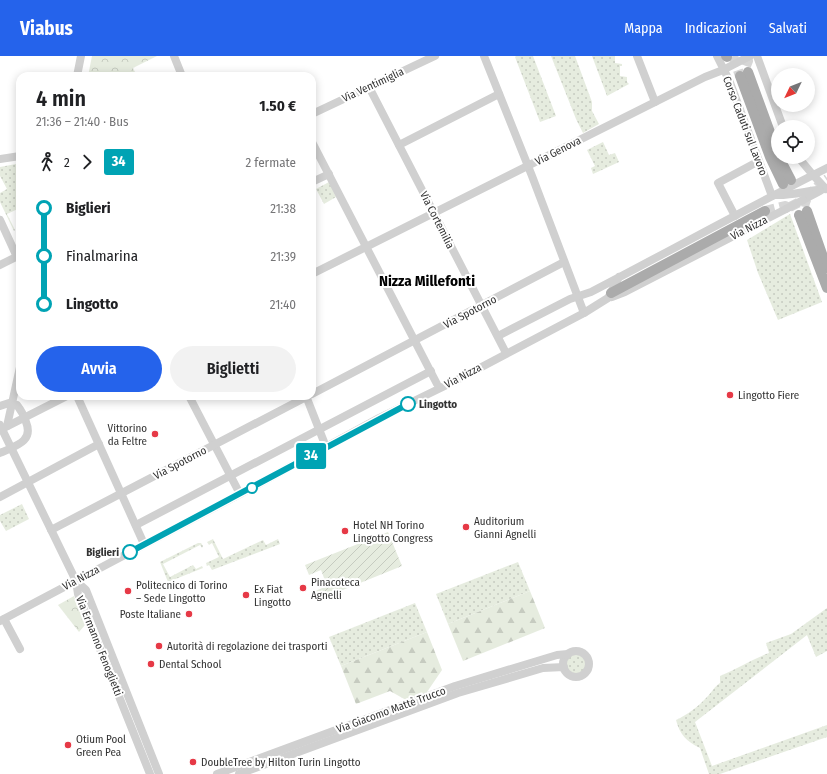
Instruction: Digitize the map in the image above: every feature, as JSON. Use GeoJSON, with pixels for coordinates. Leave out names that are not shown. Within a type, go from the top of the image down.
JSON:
{"type":"FeatureCollection","features":[{"type":"Feature","properties":{"kind":"main road"},"geometry":{"type":"LineString","coordinates":[[744,74],[779,156],[787,182],[770,156],[744,74]]}},
{"type":"Feature","properties":{"kind":"main road"},"geometry":{"type":"LineString","coordinates":[[609,296],[765,210]]}},
{"type":"Feature","properties":{"kind":"main road"},"geometry":{"type":"LineString","coordinates":[[827,268],[803,213],[827,288]]}},
{"type":"Feature","properties":{"kind":"street"},"geometry":{"type":"LineString","coordinates":[[78,72],[80,56]]}},
{"type":"Feature","properties":{"kind":"street"},"geometry":{"type":"LineString","coordinates":[[174,56],[180,72]]}},
{"type":"Feature","properties":{"kind":"street","name":"Via Ventimiglia"},"geometry":{"type":"LineString","coordinates":[[316,112],[435,56]]}},
{"type":"Feature","properties":{"kind":"street"},"geometry":{"type":"LineString","coordinates":[[484,56],[584,313]]}},
{"type":"Feature","properties":{"kind":"street"},"geometry":{"type":"LineString","coordinates":[[637,56],[655,102]]}},
{"type":"Feature","properties":{"kind":"street","name":"Corso Caduti sul Lavoro"},"geometry":{"type":"LineString","coordinates":[[723,56],[723,70],[773,195]]}},
{"type":"Feature","properties":{"kind":"street","name":"Via Genova"},"geometry":{"type":"LineString","coordinates":[[316,272],[705,77],[723,70],[750,56]]}},
{"type":"Feature","properties":{"kind":"street"},"geometry":{"type":"LineString","coordinates":[[757,56],[780,120]]}},
{"type":"Feature","properties":{"kind":"street","name":"Via Cortemilia"},"geometry":{"type":"LineString","coordinates":[[369,87],[506,353]]}},
{"type":"Feature","properties":{"kind":"street"},"geometry":{"type":"LineString","coordinates":[[399,145],[500,94]]}},
{"type":"Feature","properties":{"kind":"street"},"geometry":{"type":"LineString","coordinates":[[316,150],[437,384]]}},
{"type":"Feature","properties":{"kind":"street"},"geometry":{"type":"LineString","coordinates":[[0,159],[16,157]]}},
{"type":"Feature","properties":{"kind":"street"},"geometry":{"type":"LineString","coordinates":[[735,216],[718,183],[759,161]]}},
{"type":"Feature","properties":{"kind":"street"},"geometry":{"type":"LineString","coordinates":[[804,164],[826,188]]}},
{"type":"Feature","properties":{"kind":"street","name":"Via Nizza"},"geometry":{"type":"LineString","coordinates":[[498,336],[570,299],[591,292],[773,195],[827,168]]}},
{"type":"Feature","properties":{"kind":"street"},"geometry":{"type":"LineString","coordinates":[[316,180],[329,174]]}},
{"type":"Feature","properties":{"kind":"street","name":"Via Nizza"},"geometry":{"type":"LineString","coordinates":[[773,195],[787,196],[826,188]]}},
{"type":"Feature","properties":{"kind":"street","name":"Via Nizza"},"geometry":{"type":"LineString","coordinates":[[2,620],[326,447],[584,313],[609,296],[625,292],[826,188]]}},
{"type":"Feature","properties":{"kind":"street"},"geometry":{"type":"LineString","coordinates":[[0,220],[16,250]]}},
{"type":"Feature","properties":{"kind":"street"},"geometry":{"type":"LineString","coordinates":[[0,265],[16,257]]}},
{"type":"Feature","properties":{"kind":"street","name":"Via Spotorno"},"geometry":{"type":"LineString","coordinates":[[316,392],[564,262]]}},
{"type":"Feature","properties":{"kind":"street"},"geometry":{"type":"LineString","coordinates":[[609,296],[619,277]]}},
{"type":"Feature","properties":{"kind":"street"},"geometry":{"type":"LineString","coordinates":[[136,525],[431,371]]}},
{"type":"Feature","properties":{"kind":"street"},"geometry":{"type":"LineString","coordinates":[[16,388],[13,403],[2,428],[76,581]]}},
{"type":"Feature","properties":{"kind":"street"},"geometry":{"type":"LineString","coordinates":[[2,428],[59,400]]}},
{"type":"Feature","properties":{"kind":"street"},"geometry":{"type":"LineString","coordinates":[[79,400],[144,544]]}},
{"type":"Feature","properties":{"kind":"street"},"geometry":{"type":"LineString","coordinates":[[191,400],[240,494]]}},
{"type":"Feature","properties":{"kind":"street","name":"Via Spotorno"},"geometry":{"type":"LineString","coordinates":[[51,530],[300,400]]}},
{"type":"Feature","properties":{"kind":"street"},"geometry":{"type":"LineString","coordinates":[[309,400],[326,447]]}},
{"type":"Feature","properties":{"kind":"street"},"geometry":{"type":"LineString","coordinates":[[0,406],[7,403],[13,403],[19,407],[28,427],[27,437],[21,443],[0,453]]}},
{"type":"Feature","properties":{"kind":"street"},"geometry":{"type":"LineString","coordinates":[[0,498],[99,444]]}},
{"type":"Feature","properties":{"kind":"street","name":"Via Ermanno Fenoglietti"},"geometry":{"type":"LineString","coordinates":[[76,581],[78,594],[150,774]]}},
{"type":"Feature","properties":{"kind":"street","name":"Via Ermanno Fenoglietti"},"geometry":{"type":"LineString","coordinates":[[76,581],[86,590],[159,774]]}},
{"type":"Feature","properties":{"kind":"street"},"geometry":{"type":"LineString","coordinates":[[2,620],[20,649]]}},
{"type":"Feature","properties":{"kind":"street"},"geometry":{"type":"LineString","coordinates":[[576,651],[582,652],[588,659],[588,668],[583,674],[576,676],[570,674],[564,667],[564,660],[568,654],[576,651]]}},
{"type":"Feature","properties":{"kind":"street","name":"Via Giacomo Mattè Trucco"},"geometry":{"type":"LineString","coordinates":[[217,774],[455,686],[557,655],[568,654]]}},
{"type":"Feature","properties":{"kind":"street","name":"Via Giacomo Mattè Trucco"},"geometry":{"type":"LineString","coordinates":[[239,774],[458,694],[542,668],[564,667]]}},
{"type":"Feature","properties":{"kind":"green space"},"geometry":{"type":"Polygon","coordinates":[[[92,56],[157,56],[133,68],[135,72],[89,72],[92,56]]]}},
{"type":"Feature","properties":{"kind":"green space"},"geometry":{"type":"Polygon","coordinates":[[[533,56],[556,116],[540,122],[515,57],[533,56]]]}},
{"type":"Feature","properties":{"kind":"green space"},"geometry":{"type":"Polygon","coordinates":[[[551,56],[575,56],[592,102],[592,111],[599,124],[583,133],[576,119],[551,56]]]}},
{"type":"Feature","properties":{"kind":"green space"},"geometry":{"type":"Polygon","coordinates":[[[592,56],[615,56],[615,63],[622,64],[622,66],[620,66],[620,76],[627,77],[627,82],[629,84],[607,96],[592,56]]]}},
{"type":"Feature","properties":{"kind":"green space"},"geometry":{"type":"Polygon","coordinates":[[[603,142],[609,155],[615,153],[619,162],[593,174],[591,168],[595,166],[587,150],[603,142]]]}},
{"type":"Feature","properties":{"kind":"green space"},"geometry":{"type":"Polygon","coordinates":[[[16,164],[16,210],[7,214],[15,230],[14,231],[0,202],[0,193],[7,189],[0,176],[0,167],[16,164]]]}},
{"type":"Feature","properties":{"kind":"green space"},"geometry":{"type":"Polygon","coordinates":[[[329,182],[336,197],[324,204],[316,189],[329,182]]]}},
{"type":"Feature","properties":{"kind":"green space"},"geometry":{"type":"Polygon","coordinates":[[[790,214],[822,302],[778,320],[758,273],[747,240],[790,214]]]}},
{"type":"Feature","properties":{"kind":"green space"},"geometry":{"type":"Polygon","coordinates":[[[22,504],[29,519],[6,531],[0,521],[0,515],[22,504]]]}},
{"type":"Feature","properties":{"kind":"green space"},"geometry":{"type":"Polygon","coordinates":[[[388,532],[402,566],[318,600],[315,591],[327,586],[321,570],[309,575],[305,565],[388,532]]]}},
{"type":"Feature","properties":{"kind":"green space"},"geometry":{"type":"Polygon","coordinates":[[[213,539],[223,559],[263,540],[266,545],[278,539],[280,544],[212,570],[206,563],[219,557],[212,543],[209,545],[207,542],[213,539]]]}},
{"type":"Feature","properties":{"kind":"green space"},"geometry":{"type":"Polygon","coordinates":[[[198,543],[201,543],[203,546],[202,548],[200,545],[163,564],[170,577],[193,565],[196,569],[202,566],[203,568],[168,582],[160,562],[198,543]]]}},
{"type":"Feature","properties":{"kind":"green space"},"geometry":{"type":"Polygon","coordinates":[[[518,562],[530,591],[448,624],[436,594],[518,562]]]}},
{"type":"Feature","properties":{"kind":"green space"},"geometry":{"type":"Polygon","coordinates":[[[530,591],[545,628],[463,661],[448,624],[530,591]]]}},
{"type":"Feature","properties":{"kind":"green space"},"geometry":{"type":"Polygon","coordinates":[[[74,596],[85,625],[79,632],[58,605],[74,596]]]}},
{"type":"Feature","properties":{"kind":"green space"},"geometry":{"type":"Polygon","coordinates":[[[415,603],[427,632],[341,666],[329,637],[415,603]]]}},
{"type":"Feature","properties":{"kind":"green space"},"geometry":{"type":"Polygon","coordinates":[[[827,608],[827,651],[816,657],[807,635],[695,722],[712,766],[827,725],[827,737],[720,774],[709,774],[700,748],[684,737],[679,730],[676,720],[689,713],[704,700],[720,683],[720,676],[769,653],[766,643],[791,634],[827,608]]]}},
{"type":"Feature","properties":{"kind":"green space"},"geometry":{"type":"Polygon","coordinates":[[[427,632],[442,670],[427,692],[406,700],[390,691],[356,704],[341,666],[427,632]]]}},
{"type":"Feature","properties":{"kind":"green space"},"geometry":{"type":"Polygon","coordinates":[[[576,654],[583,657],[586,664],[583,671],[576,674],[569,671],[566,664],[569,657],[576,654]]]}},
{"type":"Feature","properties":{"kind":"tunnel"},"geometry":{"type":"LineString","coordinates":[[733,56],[740,76]]}},
{"type":"Feature","properties":{"kind":"tunnel"},"geometry":{"type":"LineString","coordinates":[[746,66],[748,61],[747,56]]}},
{"type":"Feature","properties":{"kind":"tunnel"},"geometry":{"type":"LineString","coordinates":[[805,207],[813,190],[827,178]]}},
{"type":"Feature","properties":{"kind":"tunnel"},"geometry":{"type":"LineString","coordinates":[[785,187],[799,215]]}},
{"type":"Feature","properties":{"kind":"tunnel"},"geometry":{"type":"LineString","coordinates":[[765,211],[785,206],[794,209]]}},
{"type":"Feature","properties":{"kind":"bus line","name":"34"},"geometry":{"type":"LineString","coordinates":[[130,552],[379,418],[408,404]]}},
{"type":"Feature","properties":{"kind":"place","name":"Lingotto Fiere"},"geometry":{"type":"Point","coordinates":[730,395]}},
{"type":"Feature","properties":{"kind":"place","name":"Lingotto"},"geometry":{"type":"Point","coordinates":[408,404]}},
{"type":"Feature","properties":{"kind":"place","name":"Vittorino da Feltre"},"geometry":{"type":"Point","coordinates":[155,434]}},
{"type":"Feature","properties":{"kind":"place","name":"Auditorium Gianni Agnelli"},"geometry":{"type":"Point","coordinates":[466,527]}},
{"type":"Feature","properties":{"kind":"place","name":"Hotel NH Torino Lingotto Congress"},"geometry":{"type":"Point","coordinates":[345,531]}},
{"type":"Feature","properties":{"kind":"place","name":"Biglieri"},"geometry":{"type":"Point","coordinates":[130,552]}},
{"type":"Feature","properties":{"kind":"place","name":"Pinacoteca Agnelli"},"geometry":{"type":"Point","coordinates":[303,588]}},
{"type":"Feature","properties":{"kind":"place","name":"Politecnico di Torino – Sede Lingotto"},"geometry":{"type":"Point","coordinates":[128,591]}},
{"type":"Feature","properties":{"kind":"place","name":"Ex Fiat Lingotto"},"geometry":{"type":"Point","coordinates":[246,595]}},
{"type":"Feature","properties":{"kind":"place","name":"Poste Italiane"},"geometry":{"type":"Point","coordinates":[189,614]}},
{"type":"Feature","properties":{"kind":"place","name":"Autorità di regolazione dei trasporti"},"geometry":{"type":"Point","coordinates":[159,646]}},
{"type":"Feature","properties":{"kind":"place","name":"Dental School"},"geometry":{"type":"Point","coordinates":[151,664]}},
{"type":"Feature","properties":{"kind":"place","name":"Otium Pool Green Pea"},"geometry":{"type":"Point","coordinates":[68,745]}},
{"type":"Feature","properties":{"kind":"place","name":"DoubleTree by Hilton Turin Lingotto"},"geometry":{"type":"Point","coordinates":[193,762]}},
{"type":"Feature","properties":{"kind":"district","name":"Nizza Millefonti"},"geometry":{"type":"Point","coordinates":[427,281]}}]}
